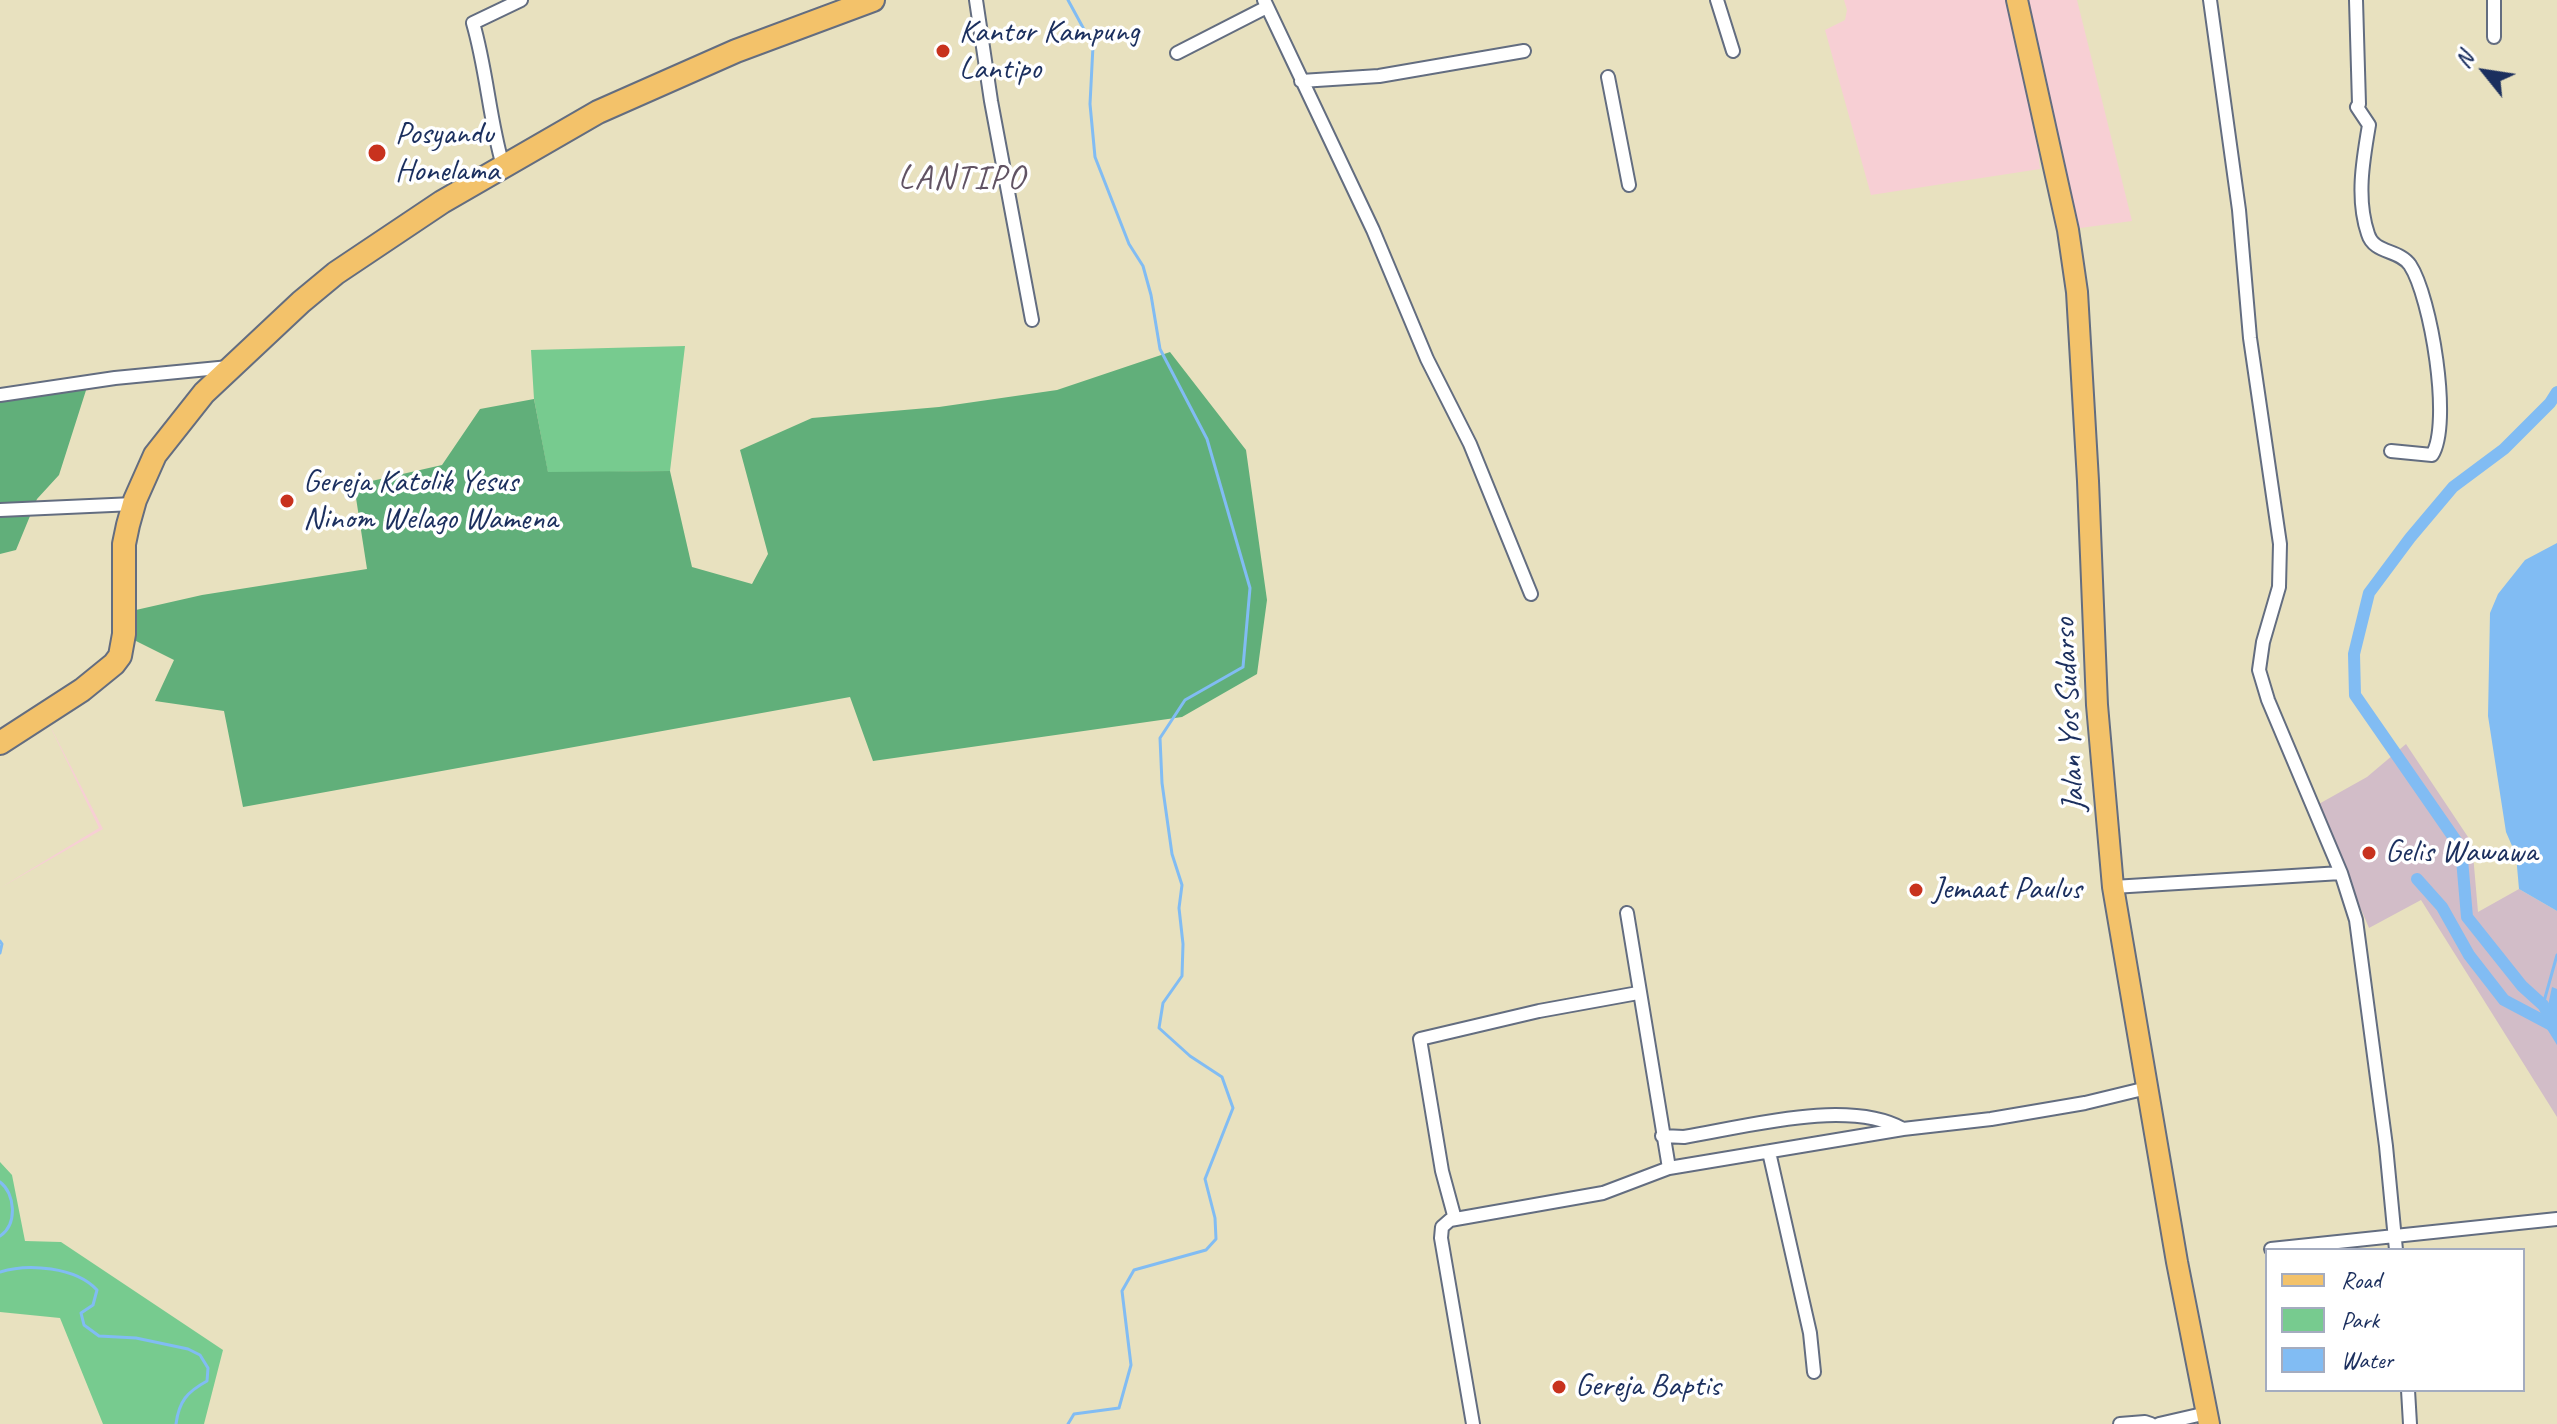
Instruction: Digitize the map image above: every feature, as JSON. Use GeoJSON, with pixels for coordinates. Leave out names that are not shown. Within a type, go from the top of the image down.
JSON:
{"type":"FeatureCollection","features":[{"type":"Feature","properties":{"kind":"highway"},"geometry":{"type":"LineString","coordinates":[[0,743],[104,674],[120,656],[124,634],[124,544],[134,504],[155,455],[204,393],[229,367],[336,273],[442,202],[598,112],[736,51],[873,0]]}},
{"type":"Feature","properties":{"kind":"main road","name":"Jalan Yos Sudarso"},"geometry":{"type":"LineString","coordinates":[[2017,0],[2065,217],[2077,292],[2097,705],[2113,887],[2177,1262],[2208,1418]]}},
{"type":"Feature","properties":{"kind":"street"},"geometry":{"type":"LineString","coordinates":[[503,166],[492,129],[484,60],[473,23],[521,0]]}},
{"type":"Feature","properties":{"kind":"street"},"geometry":{"type":"LineString","coordinates":[[976,0],[991,101],[1032,320]]}},
{"type":"Feature","properties":{"kind":"street"},"geometry":{"type":"LineString","coordinates":[[1717,0],[1733,51]]}},
{"type":"Feature","properties":{"kind":"street"},"geometry":{"type":"LineString","coordinates":[[2210,0],[2239,210],[2250,338],[2280,544],[2279,587],[2263,642],[2259,670],[2268,700],[2341,873],[2356,920],[2396,1248]]}},
{"type":"Feature","properties":{"kind":"street"},"geometry":{"type":"LineString","coordinates":[[2356,0],[2357,107],[2369,125],[2362,169],[2364,218],[2369,238],[2380,250],[2397,254],[2407,261],[2415,274],[2431,320],[2439,385],[2438,447],[2432,455],[2391,451]]}},
{"type":"Feature","properties":{"kind":"street"},"geometry":{"type":"LineString","coordinates":[[2494,0],[2494,37]]}},
{"type":"Feature","properties":{"kind":"street"},"geometry":{"type":"LineString","coordinates":[[1177,53],[1266,3],[1373,230],[1427,359],[1470,444],[1531,594]]}},
{"type":"Feature","properties":{"kind":"street"},"geometry":{"type":"LineString","coordinates":[[1301,81],[1379,76],[1524,51]]}},
{"type":"Feature","properties":{"kind":"street"},"geometry":{"type":"LineString","coordinates":[[1608,77],[1629,185]]}},
{"type":"Feature","properties":{"kind":"street"},"geometry":{"type":"LineString","coordinates":[[0,395],[115,378],[229,367]]}},
{"type":"Feature","properties":{"kind":"street"},"geometry":{"type":"LineString","coordinates":[[0,510],[134,504]]}},
{"type":"Feature","properties":{"kind":"street"},"geometry":{"type":"LineString","coordinates":[[2113,887],[2341,873]]}},
{"type":"Feature","properties":{"kind":"street"},"geometry":{"type":"LineString","coordinates":[[1627,913],[1669,1168]]}},
{"type":"Feature","properties":{"kind":"street"},"geometry":{"type":"LineString","coordinates":[[1455,1219],[1442,1171],[1420,1039],[1539,1011],[1638,993]]}},
{"type":"Feature","properties":{"kind":"street"},"geometry":{"type":"LineString","coordinates":[[1473,1424],[1441,1238],[1442,1227],[1455,1219],[1603,1193],[1669,1168],[1903,1129],[1991,1119],[2085,1103],[2147,1088]]}},
{"type":"Feature","properties":{"kind":"street"},"geometry":{"type":"LineString","coordinates":[[1662,1136],[1684,1137],[1836,1114],[1873,1119],[1903,1129]]}},
{"type":"Feature","properties":{"kind":"street"},"geometry":{"type":"LineString","coordinates":[[1769,1152],[1810,1333],[1814,1372]]}},
{"type":"Feature","properties":{"kind":"street"},"geometry":{"type":"LineString","coordinates":[[2281,1248],[2557,1219]]}},
{"type":"Feature","properties":{"kind":"street"},"geometry":{"type":"LineString","coordinates":[[2408,1392],[2410,1424]]}},
{"type":"Feature","properties":{"kind":"street"},"geometry":{"type":"LineString","coordinates":[[2159,1424],[2208,1418]]}},
{"type":"Feature","properties":{"kind":"street"},"geometry":{"type":"LineString","coordinates":[[2120,1424],[2151,1424]]}},
{"type":"Feature","properties":{"kind":"shaded area"},"geometry":{"type":"Polygon","coordinates":[[[1844,0],[2010,0],[2032,87],[2040,169],[1871,195],[1825,30],[1845,20],[1847,10],[1844,0]]]}},
{"type":"Feature","properties":{"kind":"shaded area"},"geometry":{"type":"Polygon","coordinates":[[[2028,0],[2077,0],[2132,221],[2073,229],[2028,0]]]}},
{"type":"Feature","properties":{"kind":"shaded area"},"geometry":{"type":"Polygon","coordinates":[[[47,720],[103,829],[0,888],[99,828],[47,720]]]}},
{"type":"Feature","properties":{"kind":"shaded area"},"geometry":{"type":"Polygon","coordinates":[[[2406,744],[2472,843],[2478,912],[2519,889],[2557,911],[2557,1117],[2421,900],[2369,928],[2317,805],[2367,777],[2406,744]]]}},
{"type":"Feature","properties":{"kind":"green space"},"geometry":{"type":"Polygon","coordinates":[[[685,346],[670,471],[548,473],[534,399],[531,350],[685,346]]]}},
{"type":"Feature","properties":{"kind":"green space"},"geometry":{"type":"Polygon","coordinates":[[[1170,352],[1246,450],[1267,600],[1257,674],[1182,717],[873,761],[850,697],[243,807],[224,711],[155,701],[174,660],[128,637],[127,612],[202,595],[367,569],[354,485],[442,465],[480,409],[534,399],[548,472],[670,471],[692,567],[752,584],[768,554],[740,450],[812,418],[939,407],[1057,390],[1170,352]]]}},
{"type":"Feature","properties":{"kind":"green space"},"geometry":{"type":"Polygon","coordinates":[[[88,384],[59,475],[37,499],[16,550],[0,554],[0,400],[88,384]]]}},
{"type":"Feature","properties":{"kind":"green space"},"geometry":{"type":"Polygon","coordinates":[[[0,1162],[12,1175],[25,1241],[61,1242],[223,1350],[204,1424],[103,1424],[60,1318],[0,1312],[0,1162]]]}},
{"type":"Feature","properties":{"kind":"water"},"geometry":{"type":"Polygon","coordinates":[[[2557,543],[2557,911],[2519,889],[2516,855],[2506,832],[2488,716],[2490,613],[2498,594],[2525,560],[2557,543]]]}},
{"type":"Feature","properties":{"kind":"water"},"geometry":{"type":"Polygon","coordinates":[[[2552,987],[2557,989],[2557,1045],[2544,1024],[2552,987]]]}},
{"type":"Feature","properties":{"kind":"waterway"},"geometry":{"type":"LineString","coordinates":[[1068,0],[1093,46],[1090,104],[1095,157],[1129,244],[1143,266],[1160,349],[1207,439],[1250,588],[1243,667],[1185,700],[1160,738],[1162,783],[1172,854],[1182,885],[1179,908],[1183,944],[1182,976],[1163,1003],[1159,1028],[1190,1056],[1222,1077],[1233,1108],[1205,1179],[1215,1218],[1216,1239],[1206,1250],[1134,1270],[1122,1291],[1131,1365],[1119,1408],[1074,1414],[1068,1424]]}},
{"type":"Feature","properties":{"kind":"waterway"},"geometry":{"type":"LineString","coordinates":[[2557,392],[2504,449],[2453,487],[2410,538],[2369,593],[2354,654],[2355,695],[2461,848],[2467,917],[2522,986],[2543,1005],[2557,1028]]}},
{"type":"Feature","properties":{"kind":"waterway"},"geometry":{"type":"LineString","coordinates":[[2417,879],[2442,907],[2469,955],[2504,1000],[2557,1028]]}},
{"type":"Feature","properties":{"kind":"waterway"},"geometry":{"type":"LineString","coordinates":[[0,941],[0,953]]}},
{"type":"Feature","properties":{"kind":"waterway"},"geometry":{"type":"LineString","coordinates":[[2543,1005],[2557,955]]}},
{"type":"Feature","properties":{"kind":"waterway"},"geometry":{"type":"LineString","coordinates":[[0,1182],[9,1193],[12,1209],[10,1224],[0,1236]]}},
{"type":"Feature","properties":{"kind":"waterway"},"geometry":{"type":"LineString","coordinates":[[0,1272],[37,1268],[77,1276],[97,1290],[93,1305],[81,1313],[84,1325],[99,1336],[136,1338],[188,1349],[200,1355],[208,1368],[207,1381],[185,1398],[176,1424]]}},
{"type":"Feature","properties":{"kind":"place","name":"Kantor Kampung Lantipo"},"geometry":{"type":"Point","coordinates":[943,51]}},
{"type":"Feature","properties":{"kind":"place","name":"Posyandu Honelama"},"geometry":{"type":"Point","coordinates":[377,153]}},
{"type":"Feature","properties":{"kind":"place","name":"Gereja Katolik Yesus Ninom Welago Wamena"},"geometry":{"type":"Point","coordinates":[287,501]}},
{"type":"Feature","properties":{"kind":"place","name":"Gelis Wawawa"},"geometry":{"type":"Point","coordinates":[2369,853]}},
{"type":"Feature","properties":{"kind":"place","name":"Jemaat Paulus"},"geometry":{"type":"Point","coordinates":[1916,890]}},
{"type":"Feature","properties":{"kind":"place","name":"Gereja Baptis"},"geometry":{"type":"Point","coordinates":[1559,1387]}},
{"type":"Feature","properties":{"kind":"district","name":"LANTIPO"},"geometry":{"type":"Point","coordinates":[962,179]}}]}
